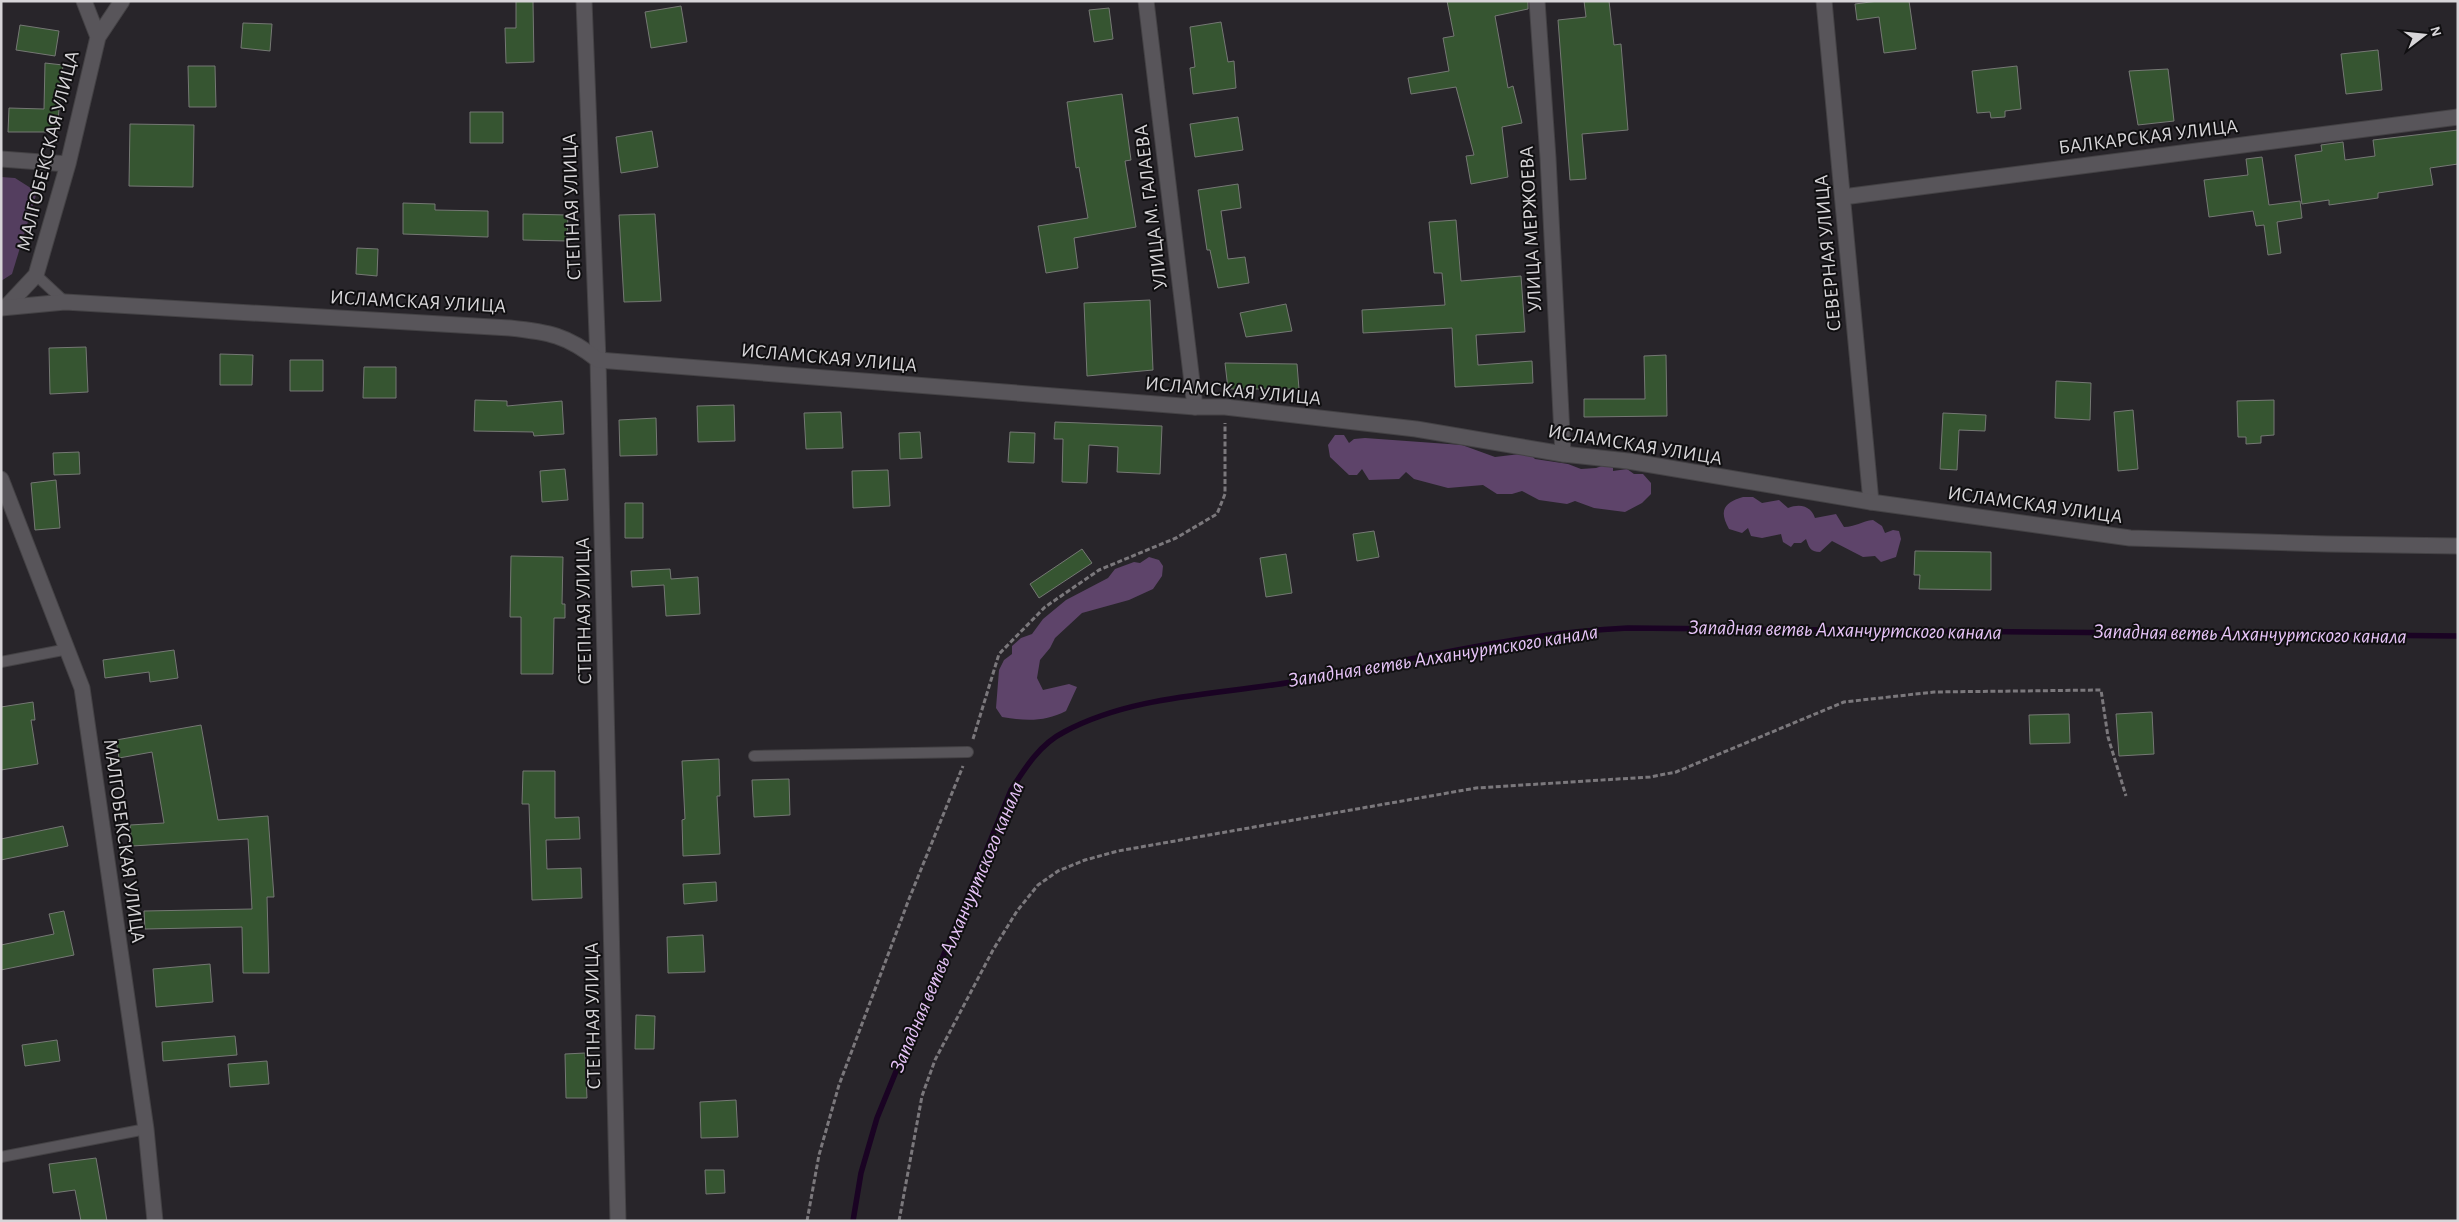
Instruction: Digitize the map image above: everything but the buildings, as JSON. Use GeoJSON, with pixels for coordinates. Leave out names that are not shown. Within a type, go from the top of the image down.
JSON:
{"type":"FeatureCollection","features":[{"type":"Feature","properties":{"kind":"street"},"geometry":{"type":"LineString","coordinates":[[84,1],[98,36]]}},
{"type":"Feature","properties":{"kind":"street","name":"МАЛГОБЕКСКАЯ УЛИЦА"},"geometry":{"type":"LineString","coordinates":[[4,308],[36,275],[68,164],[98,36],[122,1]]}},
{"type":"Feature","properties":{"kind":"street","name":"СТЕПНАЯ УЛИЦА"},"geometry":{"type":"LineString","coordinates":[[584,1],[598,360],[618,1221]]}},
{"type":"Feature","properties":{"kind":"street","name":"УЛИЦА М. ГАЛАЕВА"},"geometry":{"type":"LineString","coordinates":[[1146,1],[1195,407]]}},
{"type":"Feature","properties":{"kind":"street","name":"УЛИЦА МЕРЖОЕВА"},"geometry":{"type":"LineString","coordinates":[[1537,1],[1548,158],[1563,454]]}},
{"type":"Feature","properties":{"kind":"street","name":"СЕВЕРНАЯ УЛИЦА"},"geometry":{"type":"LineString","coordinates":[[1824,1],[1844,197],[1871,502]]}},
{"type":"Feature","properties":{"kind":"street","name":"БАЛКАРСКАЯ УЛИЦА"},"geometry":{"type":"LineString","coordinates":[[1844,197],[2458,117]]}},
{"type":"Feature","properties":{"kind":"street"},"geometry":{"type":"LineString","coordinates":[[1,159],[68,164]]}},
{"type":"Feature","properties":{"kind":"street","name":"ИСЛАМСКАЯ УЛИЦА"},"geometry":{"type":"LineString","coordinates":[[4,308],[65,302],[510,328],[561,337],[578,344],[598,360],[1195,407],[1225,407],[1416,429],[1563,454],[1628,461],[1871,502],[2130,538],[2458,546]]}},
{"type":"Feature","properties":{"kind":"street","name":"МАЛГОБЕКСКАЯ УЛИЦА"},"geometry":{"type":"LineString","coordinates":[[1,480],[82,688],[146,1129],[155,1221]]}},
{"type":"Feature","properties":{"kind":"lane"},"geometry":{"type":"LineString","coordinates":[[36,275],[65,302]]}},
{"type":"Feature","properties":{"kind":"lane"},"geometry":{"type":"LineString","coordinates":[[1,662],[68,649]]}},
{"type":"Feature","properties":{"kind":"lane"},"geometry":{"type":"LineString","coordinates":[[754,756],[968,752]]}},
{"type":"Feature","properties":{"kind":"lane"},"geometry":{"type":"LineString","coordinates":[[1,1157],[146,1129]]}},
{"type":"Feature","properties":{"kind":"path"},"geometry":{"type":"LineString","coordinates":[[807,1221],[819,1155],[839,1085],[909,899],[968,752],[988,695],[999,654],[1045,608],[1099,570],[1176,538],[1217,514],[1225,494],[1225,407]]}},
{"type":"Feature","properties":{"kind":"path"},"geometry":{"type":"LineString","coordinates":[[899,1221],[922,1096],[935,1060],[968,993],[1017,912],[1038,885],[1058,871],[1085,860],[1118,851],[1476,788],[1650,777],[1676,772],[1844,702],[1934,692],[2101,690],[2108,737],[2126,796]]}},
{"type":"Feature","properties":{"kind":"shaded area"},"geometry":{"type":"Polygon","coordinates":[[[1,177],[15,178],[37,192],[12,274],[1,281],[1,177]]]}},
{"type":"Feature","properties":{"kind":"shaded area"},"geometry":{"type":"Polygon","coordinates":[[[1335,435],[1344,435],[1349,443],[1354,439],[1365,438],[1462,445],[1495,457],[1529,453],[1535,459],[1568,464],[1581,469],[1605,465],[1613,466],[1613,471],[1627,469],[1634,474],[1643,474],[1651,483],[1651,494],[1642,503],[1625,512],[1594,508],[1575,501],[1567,504],[1539,500],[1522,491],[1512,494],[1497,494],[1483,485],[1448,488],[1414,479],[1406,472],[1399,479],[1369,480],[1362,469],[1357,475],[1349,475],[1330,457],[1328,445],[1335,435]]]}},
{"type":"Feature","properties":{"kind":"shaded area"},"geometry":{"type":"Polygon","coordinates":[[[1743,497],[1753,497],[1762,503],[1779,500],[1788,508],[1801,506],[1808,508],[1815,518],[1836,514],[1844,527],[1873,520],[1882,526],[1885,533],[1893,530],[1899,531],[1901,539],[1896,557],[1881,562],[1875,556],[1863,557],[1832,541],[1820,552],[1817,552],[1810,548],[1806,539],[1801,543],[1794,543],[1791,547],[1783,542],[1781,534],[1762,538],[1751,536],[1748,528],[1742,533],[1729,529],[1724,517],[1725,508],[1731,502],[1743,497]]]}},
{"type":"Feature","properties":{"kind":"shaded area"},"geometry":{"type":"Polygon","coordinates":[[[1149,557],[1159,560],[1163,566],[1162,576],[1153,589],[1129,600],[1082,613],[1055,638],[1050,648],[1040,660],[1037,678],[1043,690],[1069,684],[1077,687],[1066,711],[1058,715],[1035,720],[1002,717],[996,708],[999,670],[1004,660],[1012,654],[1012,646],[1021,638],[1032,634],[1043,619],[1066,600],[1108,578],[1115,569],[1134,562],[1140,563],[1149,557]]]}},
{"type":"Feature","properties":{"kind":"waterway","name":"Западная ветвь Алханчуртского канала"},"geometry":{"type":"LineString","coordinates":[[853,1221],[861,1173],[877,1118],[1011,790],[1040,750],[1055,737],[1090,720],[1146,703],[1292,682],[1460,649],[1544,636],[1628,628],[2458,636]]}}]}
